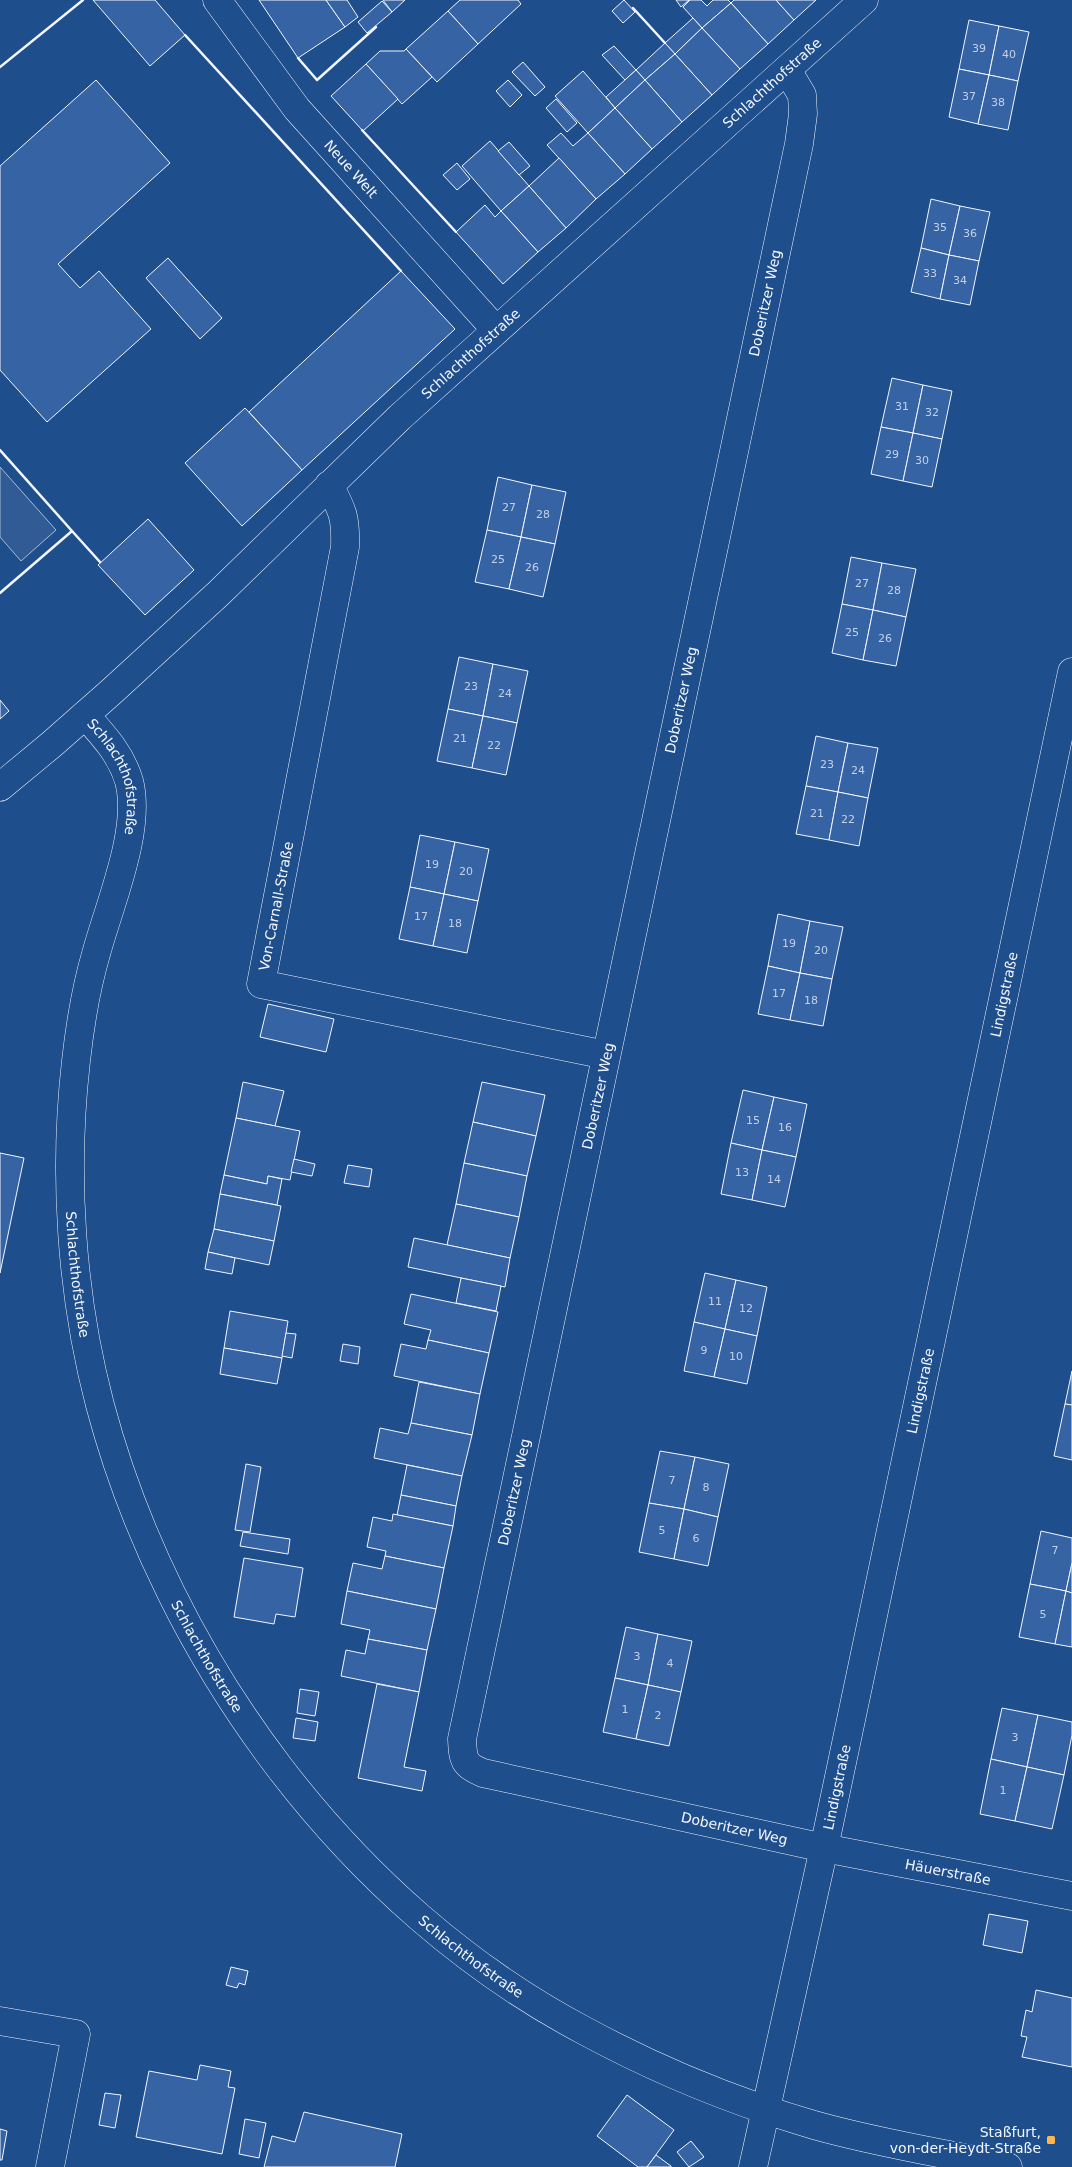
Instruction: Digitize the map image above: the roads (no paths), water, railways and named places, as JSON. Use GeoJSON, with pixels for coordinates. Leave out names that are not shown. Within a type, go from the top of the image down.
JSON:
{"type":"FeatureCollection","features":[{"type":"Feature","properties":{"kind":"street","name":"Neue Welt"},"geometry":{"type":"LineString","coordinates":[[217,0],[297,109],[496,330]]}},
{"type":"Feature","properties":{"kind":"street","name":"Schlachthofstraße"},"geometry":{"type":"LineString","coordinates":[[0,787],[86,715],[219,593],[400,418],[864,0]]}},
{"type":"Feature","properties":{"kind":"street","name":"Doberitzer Weg"},"geometry":{"type":"LineString","coordinates":[[787,70],[802,95],[803,114],[798,144],[462,1739],[463,1758],[471,1768],[483,1773],[824,1848]]}},
{"type":"Feature","properties":{"kind":"street","name":"Von-Carnall-Straße"},"geometry":{"type":"LineString","coordinates":[[329,485],[344,511],[346,525],[345,547],[261,984],[606,1055]]}},
{"type":"Feature","properties":{"kind":"street","name":"Lindigstraße"},"geometry":{"type":"LineString","coordinates":[[753,2167],[824,1848],[1072,672]]}},
{"type":"Feature","properties":{"kind":"street","name":"Schlachthofstraße"},"geometry":{"type":"LineString","coordinates":[[86,715],[115,749],[123,764],[129,780],[133,816],[129,842],[94,960],[76,1063],[71,1135],[71,1202],[76,1269],[84,1331],[100,1406],[137,1513],[174,1598],[207,1660],[230,1698],[287,1778],[326,1826],[378,1880],[414,1913],[496,1976],[583,2030],[708,2089],[766,2110],[819,2126],[1008,2167]]}},
{"type":"Feature","properties":{"kind":"street","name":"Häuerstraße"},"geometry":{"type":"LineString","coordinates":[[824,1848],[1072,1896]]}},
{"type":"Feature","properties":{"kind":"street"},"geometry":{"type":"LineString","coordinates":[[0,2021],[76,2034],[50,2167]]}},
{"type":"Feature","properties":{"kind":"place","name":"Staßfurt, von-der-Heydt-Straße"},"geometry":{"type":"Point","coordinates":[1051,2140]}}]}
